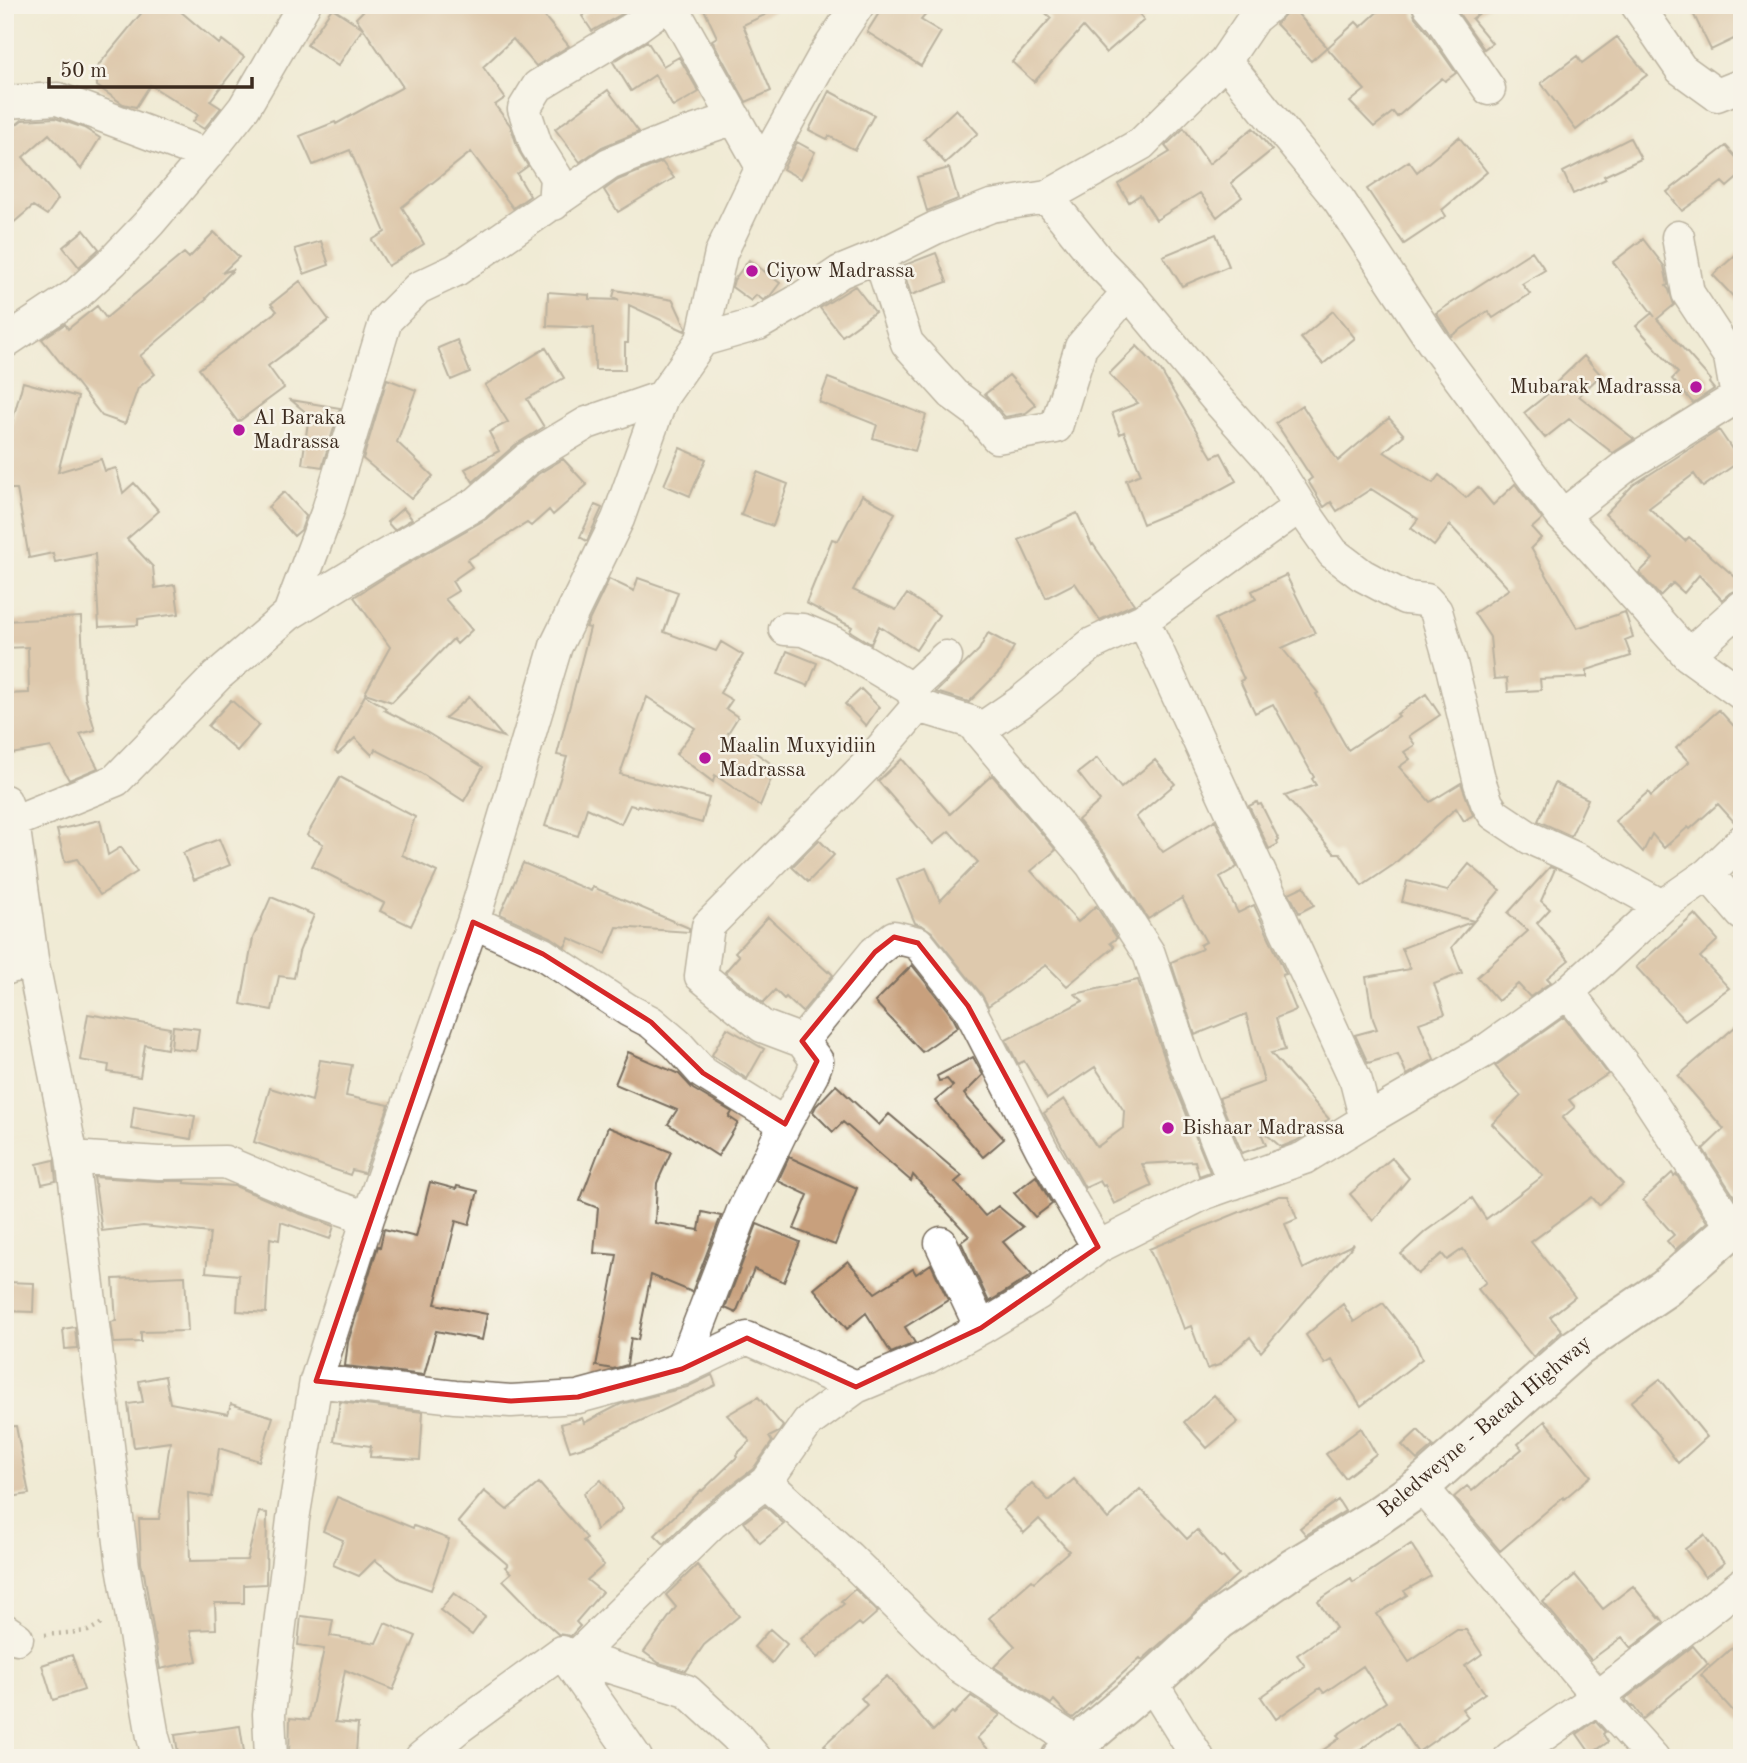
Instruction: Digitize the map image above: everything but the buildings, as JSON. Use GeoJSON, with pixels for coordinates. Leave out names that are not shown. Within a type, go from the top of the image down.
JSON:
{"type":"FeatureCollection","features":[{"type":"Feature","properties":{"kind":"street"},"geometry":{"type":"LineString","coordinates":[[5,342],[77,293],[113,261],[150,222],[244,108],[304,5]]}},
{"type":"Feature","properties":{"kind":"street"},"geometry":{"type":"LineString","coordinates":[[554,204],[556,177],[536,145],[524,109],[538,86],[669,5],[762,167]]}},
{"type":"Feature","properties":{"kind":"street"},"geometry":{"type":"LineString","coordinates":[[271,1758],[270,1714],[293,1519],[316,1381],[368,1218],[473,922],[556,646],[618,519],[662,397],[702,340],[721,253],[762,167],[824,56],[858,5]]}},
{"type":"Feature","properties":{"kind":"street"},"geometry":{"type":"LineString","coordinates":[[702,340],[758,324],[840,272],[990,205],[1047,197],[1141,144],[1225,61],[1254,18],[1270,5]]}},
{"type":"Feature","properties":{"kind":"street"},"geometry":{"type":"LineString","coordinates":[[1429,5],[1489,89]]}},
{"type":"Feature","properties":{"kind":"street"},"geometry":{"type":"LineString","coordinates":[[1637,5],[1681,69],[1717,95],[1742,85]]}},
{"type":"Feature","properties":{"kind":"street"},"geometry":{"type":"LineString","coordinates":[[1225,61],[1339,200],[1432,341],[1562,516],[1688,655],[1742,694]]}},
{"type":"Feature","properties":{"kind":"street"},"geometry":{"type":"LineString","coordinates":[[5,102],[58,99],[207,155]]}},
{"type":"Feature","properties":{"kind":"street"},"geometry":{"type":"LineString","coordinates":[[289,614],[328,510],[386,320],[418,288],[456,270],[609,164],[665,141],[735,118]]}},
{"type":"Feature","properties":{"kind":"street"},"geometry":{"type":"LineString","coordinates":[[1047,197],[1100,263],[1128,292],[1272,461],[1333,553],[1362,575],[1405,598],[1426,600],[1436,611],[1480,783],[1494,814],[1530,838],[1577,859],[1662,906]]}},
{"type":"Feature","properties":{"kind":"street"},"geometry":{"type":"LineString","coordinates":[[1562,516],[1627,465],[1739,393],[1730,357],[1688,293],[1678,237]]}},
{"type":"Feature","properties":{"kind":"street"},"geometry":{"type":"LineString","coordinates":[[879,256],[907,343],[953,394],[976,411],[997,437],[1056,427],[1082,347],[1128,292]]}},
{"type":"Feature","properties":{"kind":"street"},"geometry":{"type":"LineString","coordinates":[[159,1758],[123,1566],[72,1157],[19,964],[9,812],[116,780],[217,676],[289,614],[477,503],[527,459],[587,423],[662,397]]}},
{"type":"Feature","properties":{"kind":"street"},"geometry":{"type":"LineString","coordinates":[[978,731],[1022,701],[1092,644],[1143,620],[1300,506]]}},
{"type":"Feature","properties":{"kind":"street"},"geometry":{"type":"LineString","coordinates":[[1688,655],[1742,607]]}},
{"type":"Feature","properties":{"kind":"street"},"geometry":{"type":"LineString","coordinates":[[1143,620],[1356,1081],[1366,1120]]}},
{"type":"Feature","properties":{"kind":"street"},"geometry":{"type":"LineString","coordinates":[[785,629],[803,630],[834,643],[914,698],[971,722],[1093,866],[1149,954],[1186,1064],[1234,1183]]}},
{"type":"Feature","properties":{"kind":"street"},"geometry":{"type":"LineString","coordinates":[[682,1369],[742,1213],[812,1075],[817,1060],[802,1041],[762,1026],[701,976],[708,926],[869,763],[946,657]]}},
{"type":"Feature","properties":{"kind":"street"},"geometry":{"type":"LineString","coordinates":[[421,1758],[459,1727],[569,1654],[712,1523],[766,1482],[808,1422],[856,1387],[928,1357],[981,1328],[1039,1293],[1098,1247],[1205,1193],[1304,1158],[1488,1049],[1568,992],[1662,906],[1708,874],[1742,841]]}},
{"type":"Feature","properties":{"kind":"street"},"geometry":{"type":"LineString","coordinates":[[1708,874],[1742,914]]}},
{"type":"Feature","properties":{"kind":"street"},"geometry":{"type":"LineString","coordinates":[[473,922],[543,954],[628,1010],[651,1021],[677,1044],[703,1073],[785,1124]]}},
{"type":"Feature","properties":{"kind":"street"},"geometry":{"type":"LineString","coordinates":[[802,1041],[875,952],[894,937],[918,943],[968,1006],[1042,1150],[1098,1247]]}},
{"type":"Feature","properties":{"kind":"street"},"geometry":{"type":"LineString","coordinates":[[1568,992],[1642,1089],[1737,1226]]}},
{"type":"Feature","properties":{"kind":"street"},"geometry":{"type":"LineString","coordinates":[[72,1157],[159,1163],[225,1162],[305,1196],[368,1218]]}},
{"type":"Feature","properties":{"kind":"street","name":"Beledweyne - Bacad Highway"},"geometry":{"type":"LineString","coordinates":[[1070,1751],[1217,1621],[1421,1486],[1575,1349],[1665,1288],[1737,1226]]}},
{"type":"Feature","properties":{"kind":"street"},"geometry":{"type":"LineString","coordinates":[[941,1243],[981,1328]]}},
{"type":"Feature","properties":{"kind":"street"},"geometry":{"type":"LineString","coordinates":[[316,1381],[511,1401],[578,1397],[682,1369],[747,1338],[856,1387]]}},
{"type":"Feature","properties":{"kind":"street"},"geometry":{"type":"LineString","coordinates":[[766,1482],[848,1557],[958,1666],[1070,1751]]}},
{"type":"Feature","properties":{"kind":"street"},"geometry":{"type":"LineString","coordinates":[[1421,1486],[1598,1697],[1653,1758]]}},
{"type":"Feature","properties":{"kind":"street"},"geometry":{"type":"LineString","coordinates":[[1510,1758],[1598,1697],[1742,1584]]}},
{"type":"Feature","properties":{"kind":"street"},"geometry":{"type":"LineString","coordinates":[[569,1654],[636,1758]]}},
{"type":"Feature","properties":{"kind":"street"},"geometry":{"type":"LineString","coordinates":[[569,1654],[687,1691],[736,1736],[755,1758]]}},
{"type":"Feature","properties":{"kind":"street"},"geometry":{"type":"LineString","coordinates":[[1151,1682],[1198,1758]]}},
{"type":"Feature","properties":{"kind":"path"},"geometry":{"type":"LineString","coordinates":[[11,1634],[88,1630]]}},
{"type":"Feature","properties":{"kind":"highlighted area"},"geometry":{"type":"Polygon","coordinates":[[[473,922],[543,954],[651,1022],[703,1073],[785,1124],[817,1061],[802,1041],[875,952],[894,937],[918,943],[968,1006],[1098,1247],[981,1328],[856,1387],[747,1338],[682,1369],[578,1397],[511,1401],[316,1381],[473,922]]]}},
{"type":"Feature","properties":{"kind":"place","name":"Ciyow Madrassa"},"geometry":{"type":"Point","coordinates":[752,271]}},
{"type":"Feature","properties":{"kind":"place","name":"Mubarak Madrassa"},"geometry":{"type":"Point","coordinates":[1696,387]}},
{"type":"Feature","properties":{"kind":"place","name":"Al Baraka Madrassa"},"geometry":{"type":"Point","coordinates":[239,430]}},
{"type":"Feature","properties":{"kind":"place","name":"Maalin Muxyidiin Madrassa"},"geometry":{"type":"Point","coordinates":[705,758]}},
{"type":"Feature","properties":{"kind":"place","name":"Bishaar Madrassa"},"geometry":{"type":"Point","coordinates":[1168,1128]}}]}
